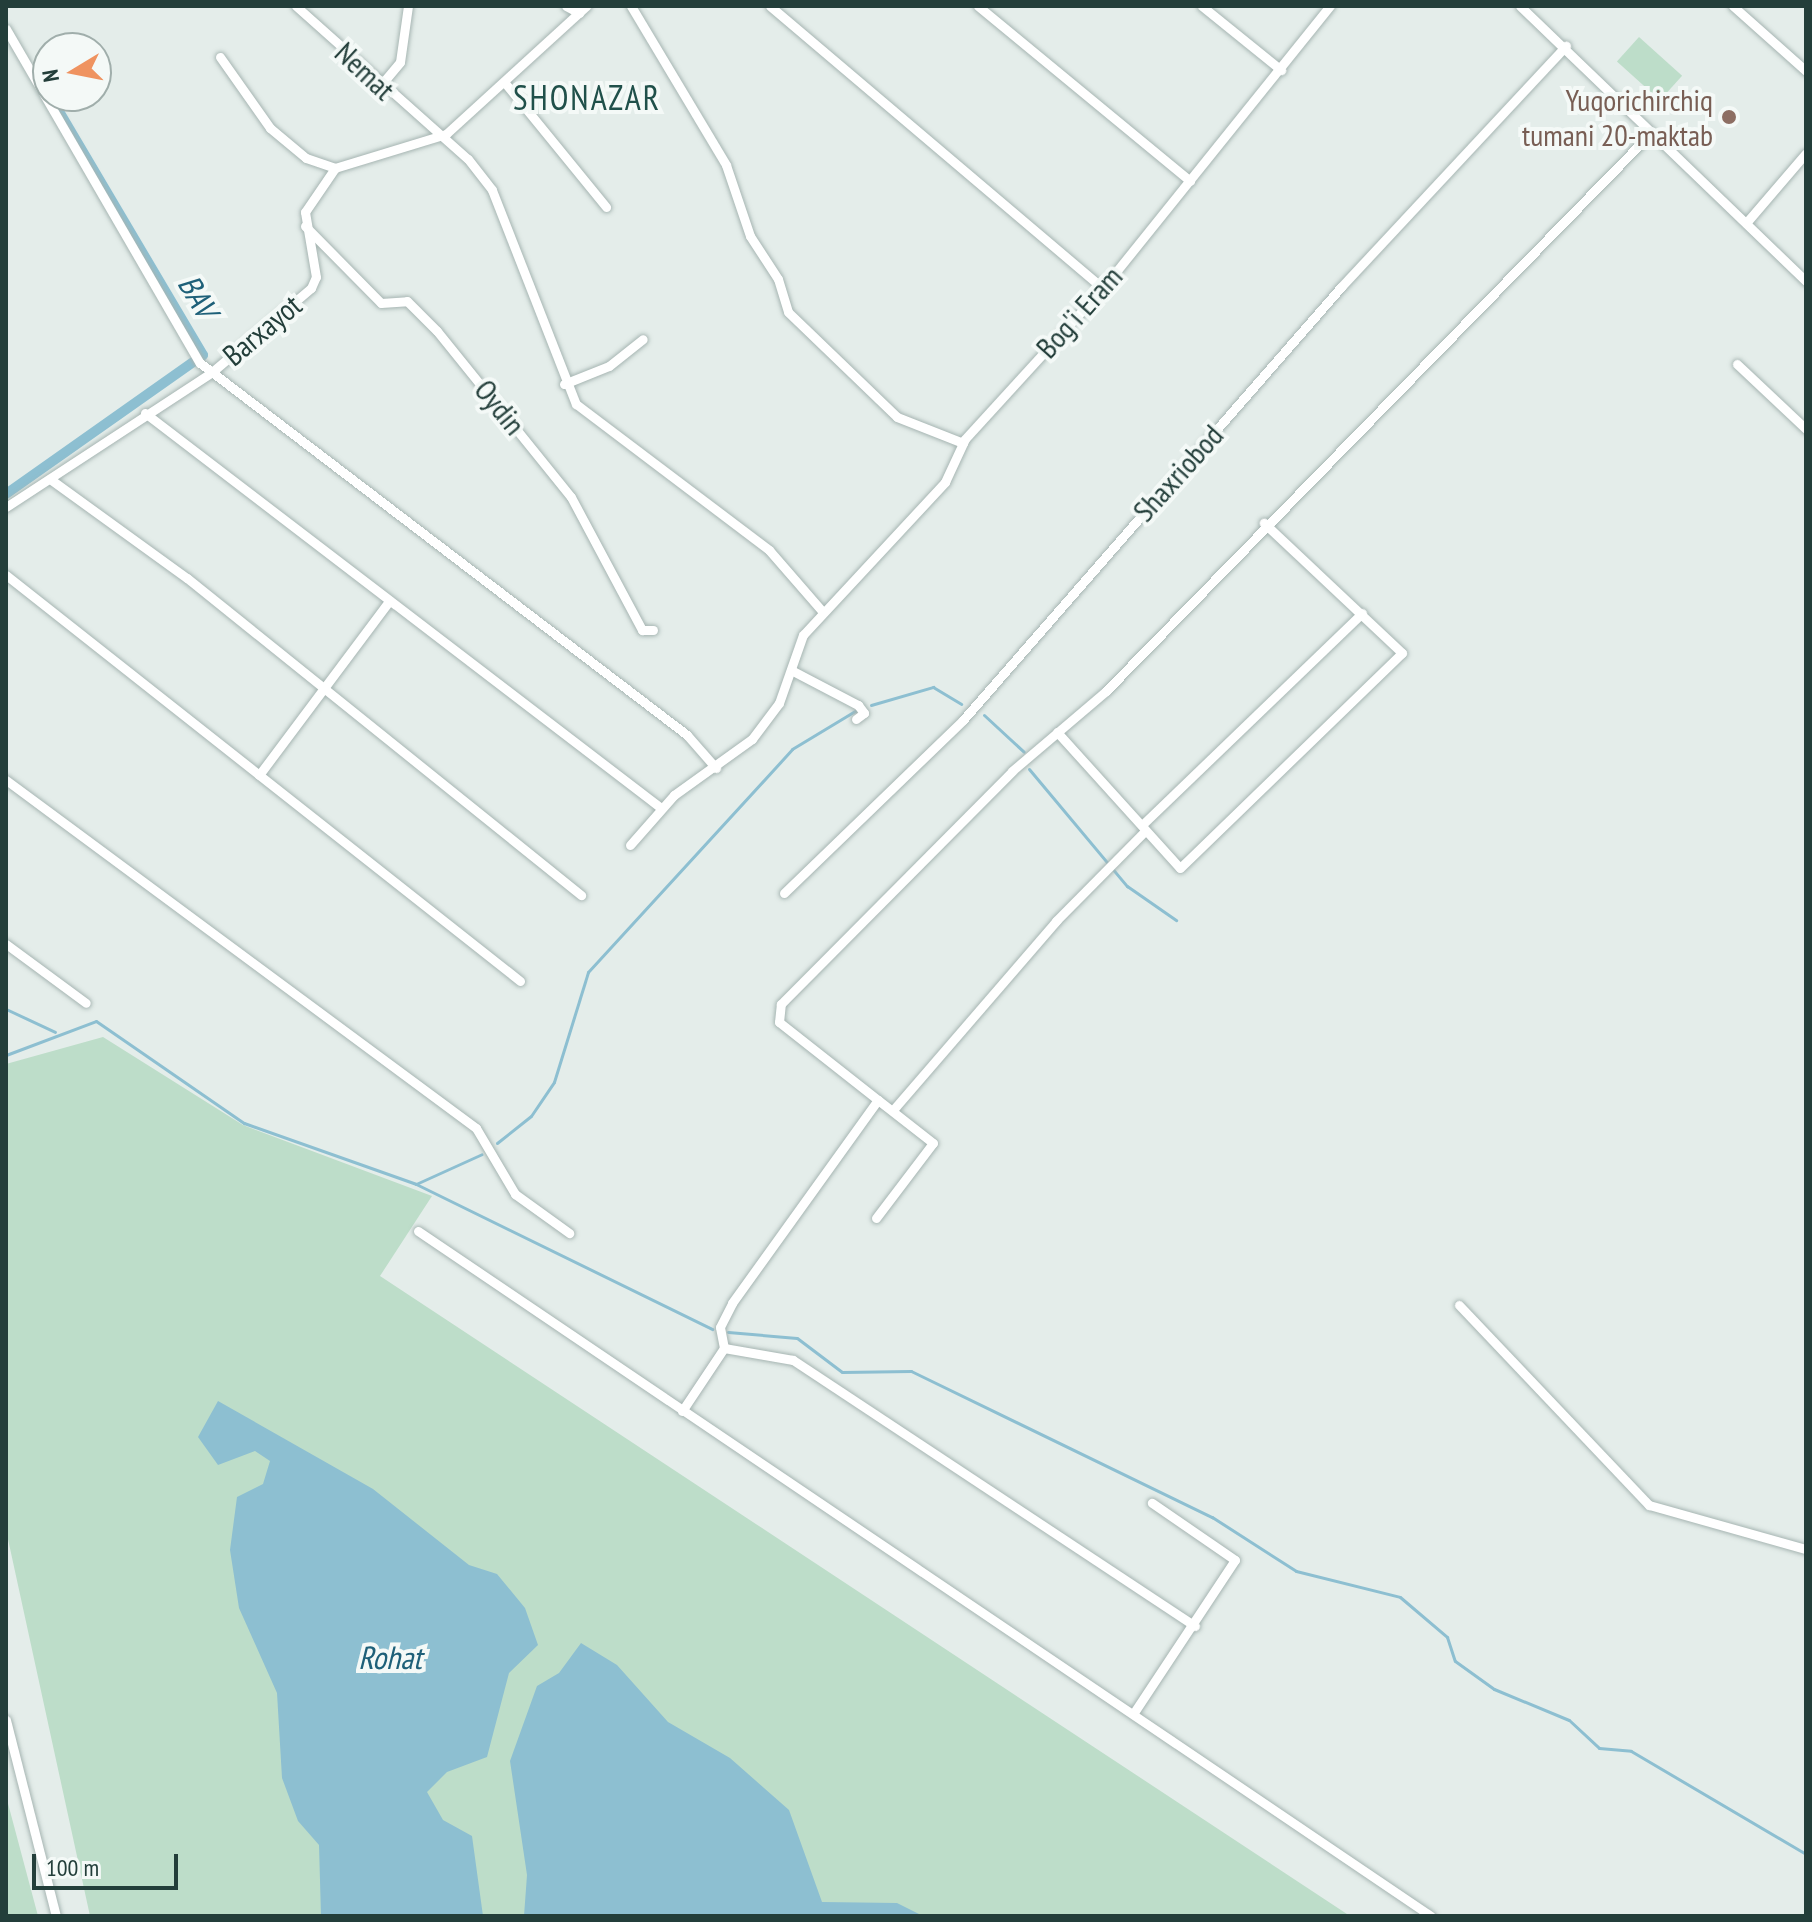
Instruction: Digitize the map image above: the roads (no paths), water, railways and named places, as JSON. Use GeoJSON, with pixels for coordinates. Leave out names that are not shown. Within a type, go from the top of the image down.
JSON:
{"type":"FeatureCollection","features":[{"type":"Feature","properties":{"kind":"street","name":"Nemat"},"geometry":{"type":"LineString","coordinates":[[296,6],[435,136],[468,159],[492,190],[564,384],[576,404],[769,550],[822,611]]}},
{"type":"Feature","properties":{"kind":"street"},"geometry":{"type":"LineString","coordinates":[[380,86],[400,62],[408,6]]}},
{"type":"Feature","properties":{"kind":"street"},"geometry":{"type":"LineString","coordinates":[[566,6],[582,9]]}},
{"type":"Feature","properties":{"kind":"street"},"geometry":{"type":"LineString","coordinates":[[631,6],[726,165],[750,236],[778,279],[788,312],[897,417],[963,443]]}},
{"type":"Feature","properties":{"kind":"street"},"geometry":{"type":"LineString","coordinates":[[770,6],[1103,288]]}},
{"type":"Feature","properties":{"kind":"street"},"geometry":{"type":"LineString","coordinates":[[978,6],[1190,181]]}},
{"type":"Feature","properties":{"kind":"street"},"geometry":{"type":"LineString","coordinates":[[1202,6],[1281,70]]}},
{"type":"Feature","properties":{"kind":"street","name":"Bog'i Eram"},"geometry":{"type":"LineString","coordinates":[[630,845],[661,808],[752,739],[791,670],[803,635],[822,611],[945,482],[963,443],[1103,288],[1330,6]]}},
{"type":"Feature","properties":{"kind":"street"},"geometry":{"type":"LineString","coordinates":[[1520,6],[1566,46],[1651,133],[1806,281]]}},
{"type":"Feature","properties":{"kind":"street"},"geometry":{"type":"LineString","coordinates":[[1733,6],[1806,71]]}},
{"type":"Feature","properties":{"kind":"street"},"geometry":{"type":"LineString","coordinates":[[220,57],[270,128],[306,158],[335,168],[435,136],[505,83],[582,9]]}},
{"type":"Feature","properties":{"kind":"street"},"geometry":{"type":"LineString","coordinates":[[6,29],[197,359],[687,735],[716,768]]}},
{"type":"Feature","properties":{"kind":"street","name":"Shaxriobod"},"geometry":{"type":"LineString","coordinates":[[784,893],[963,720],[1341,287],[1566,46]]}},
{"type":"Feature","properties":{"kind":"street"},"geometry":{"type":"LineString","coordinates":[[505,83],[606,207]]}},
{"type":"Feature","properties":{"kind":"street"},"geometry":{"type":"LineString","coordinates":[[876,1218],[933,1143],[779,1022],[778,1008],[1057,732],[1106,691],[1264,523],[1651,133]]}},
{"type":"Feature","properties":{"kind":"street"},"geometry":{"type":"LineString","coordinates":[[1746,223],[1806,153]]}},
{"type":"Feature","properties":{"kind":"street","name":"Barxayot"},"geometry":{"type":"LineString","coordinates":[[6,507],[145,413],[212,372],[311,288],[316,277],[305,226],[309,197],[335,168]]}},
{"type":"Feature","properties":{"kind":"street","name":"Oydin"},"geometry":{"type":"LineString","coordinates":[[305,226],[381,303],[407,301],[437,331],[571,497],[642,630],[653,630]]}},
{"type":"Feature","properties":{"kind":"street"},"geometry":{"type":"LineString","coordinates":[[564,384],[609,366],[643,339]]}},
{"type":"Feature","properties":{"kind":"street"},"geometry":{"type":"LineString","coordinates":[[1737,364],[1806,429]]}},
{"type":"Feature","properties":{"kind":"street"},"geometry":{"type":"LineString","coordinates":[[145,413],[661,808]]}},
{"type":"Feature","properties":{"kind":"street"},"geometry":{"type":"LineString","coordinates":[[50,479],[581,895]]}},
{"type":"Feature","properties":{"kind":"street"},"geometry":{"type":"LineString","coordinates":[[1057,732],[1180,868],[1402,653],[1264,523]]}},
{"type":"Feature","properties":{"kind":"street"},"geometry":{"type":"LineString","coordinates":[[6,575],[520,981]]}},
{"type":"Feature","properties":{"kind":"street"},"geometry":{"type":"LineString","coordinates":[[259,775],[325,692],[389,601]]}},
{"type":"Feature","properties":{"kind":"street"},"geometry":{"type":"LineString","coordinates":[[893,1110],[1144,828],[1362,613]]}},
{"type":"Feature","properties":{"kind":"street"},"geometry":{"type":"LineString","coordinates":[[791,670],[858,705],[864,713],[856,719]]}},
{"type":"Feature","properties":{"kind":"street"},"geometry":{"type":"LineString","coordinates":[[6,780],[476,1128],[515,1194],[569,1233]]}},
{"type":"Feature","properties":{"kind":"street"},"geometry":{"type":"LineString","coordinates":[[6,944],[86,1003]]}},
{"type":"Feature","properties":{"kind":"street"},"geometry":{"type":"LineString","coordinates":[[682,1411],[724,1348],[720,1327],[732,1303],[878,1100]]}},
{"type":"Feature","properties":{"kind":"street"},"geometry":{"type":"LineString","coordinates":[[418,1231],[682,1411],[1135,1711],[1431,1916]]}},
{"type":"Feature","properties":{"kind":"street"},"geometry":{"type":"LineString","coordinates":[[1459,1305],[1649,1505],[1806,1549]]}},
{"type":"Feature","properties":{"kind":"street"},"geometry":{"type":"LineString","coordinates":[[724,1348],[793,1360],[852,1393],[1195,1626]]}},
{"type":"Feature","properties":{"kind":"street"},"geometry":{"type":"LineString","coordinates":[[1135,1711],[1195,1626],[1235,1560],[1152,1503]]}},
{"type":"Feature","properties":{"kind":"street"},"geometry":{"type":"LineString","coordinates":[[6,1720],[56,1916]]}},
{"type":"Feature","properties":{"kind":"water","name":"Rohat"},"geometry":{"type":"Polygon","coordinates":[[[218,1401],[373,1489],[469,1565],[497,1574],[525,1608],[538,1645],[509,1673],[487,1757],[447,1772],[427,1792],[443,1820],[472,1836],[483,1916],[321,1916],[319,1845],[298,1821],[282,1778],[277,1693],[239,1608],[230,1550],[237,1497],[263,1484],[270,1461],[255,1451],[218,1465],[198,1437],[218,1401]]]}},
{"type":"Feature","properties":{"kind":"water"},"geometry":{"type":"Polygon","coordinates":[[[581,1643],[617,1665],[668,1722],[730,1758],[789,1810],[822,1902],[897,1903],[923,1916],[524,1916],[527,1875],[510,1761],[537,1686],[559,1673],[581,1643]]]}},
{"type":"Feature","properties":{"kind":"waterway","name":"BAV"},"geometry":{"type":"LineString","coordinates":[[6,494],[203,355],[59,112]]}},
{"type":"Feature","properties":{"kind":"waterway"},"geometry":{"type":"LineString","coordinates":[[871,705],[933,687],[961,704]]}},
{"type":"Feature","properties":{"kind":"waterway"},"geometry":{"type":"LineString","coordinates":[[497,1143],[531,1116],[554,1082],[588,972],[792,749],[855,711]]}},
{"type":"Feature","properties":{"kind":"waterway"},"geometry":{"type":"LineString","coordinates":[[984,715],[1024,752]]}},
{"type":"Feature","properties":{"kind":"waterway"},"geometry":{"type":"LineString","coordinates":[[1029,769],[1127,886],[1176,920]]}},
{"type":"Feature","properties":{"kind":"waterway"},"geometry":{"type":"LineString","coordinates":[[6,1009],[55,1032]]}},
{"type":"Feature","properties":{"kind":"waterway"},"geometry":{"type":"LineString","coordinates":[[6,1055],[96,1021],[244,1123],[416,1184],[712,1329]]}},
{"type":"Feature","properties":{"kind":"waterway"},"geometry":{"type":"LineString","coordinates":[[416,1184],[482,1154]]}},
{"type":"Feature","properties":{"kind":"waterway"},"geometry":{"type":"LineString","coordinates":[[728,1332],[797,1338],[842,1372],[911,1371],[1212,1517],[1296,1571],[1400,1597],[1447,1637],[1455,1661],[1494,1689],[1569,1720],[1599,1748],[1631,1751],[1806,1854]]}},
{"type":"Feature","properties":{"kind":"place","name":"Yuqorichirchiq tumani 20-maktab"},"geometry":{"type":"Point","coordinates":[1729,117]}},
{"type":"Feature","properties":{"kind":"district","name":"SHONAZAR"},"geometry":{"type":"Point","coordinates":[587,98]}}]}
